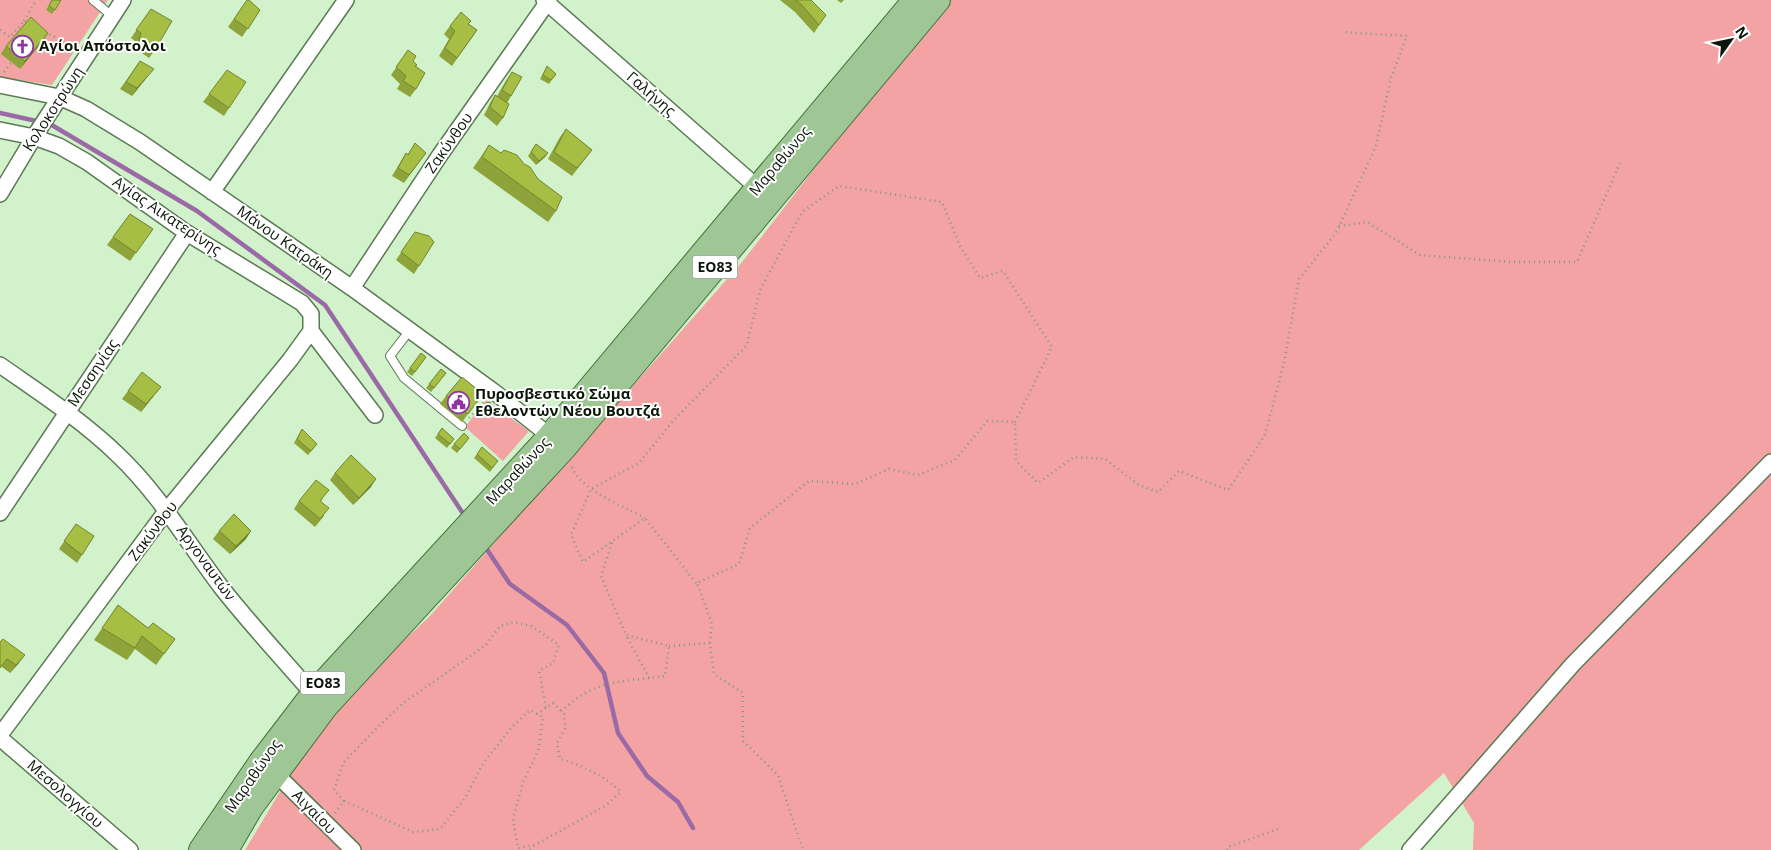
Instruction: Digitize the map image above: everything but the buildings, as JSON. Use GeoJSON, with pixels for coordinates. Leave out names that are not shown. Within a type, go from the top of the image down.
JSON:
{"type":"FeatureCollection","features":[{"type":"Feature","properties":{"kind":"main road","name":"Μαραθώνος"},"geometry":{"type":"LineString","coordinates":[[557,442],[758,188],[915,0]]}},
{"type":"Feature","properties":{"kind":"main road","name":"Μαραθώνος"},"geometry":{"type":"LineString","coordinates":[[201,850],[261,762],[313,694],[474,532],[557,442],[938,0]]}},
{"type":"Feature","properties":{"kind":"main road","name":"Μαραθώνος"},"geometry":{"type":"LineString","coordinates":[[226,850],[275,773],[326,706],[474,532]]}},
{"type":"Feature","properties":{"kind":"street","name":"Κολοκοτρώνη"},"geometry":{"type":"LineString","coordinates":[[0,194],[35,134],[122,0]]}},
{"type":"Feature","properties":{"kind":"street"},"geometry":{"type":"LineString","coordinates":[[212,192],[346,0]]}},
{"type":"Feature","properties":{"kind":"street","name":"Γαλήνης"},"geometry":{"type":"LineString","coordinates":[[547,1],[758,188]]}},
{"type":"Feature","properties":{"kind":"street","name":"Ζακύνθου"},"geometry":{"type":"LineString","coordinates":[[352,288],[440,155],[547,1]]}},
{"type":"Feature","properties":{"kind":"street","name":"Μάνου Κατράκη"},"geometry":{"type":"LineString","coordinates":[[0,85],[59,97],[86,109],[133,137],[352,288],[493,392],[557,442]]}},
{"type":"Feature","properties":{"kind":"street","name":"Αγίας Αικατερίνης"},"geometry":{"type":"LineString","coordinates":[[0,130],[35,134],[87,162],[187,233],[302,303],[311,314],[311,331]]}},
{"type":"Feature","properties":{"kind":"street","name":"Μεσσηνίας"},"geometry":{"type":"LineString","coordinates":[[0,513],[187,233]]}},
{"type":"Feature","properties":{"kind":"street"},"geometry":{"type":"LineString","coordinates":[[311,331],[375,416]]}},
{"type":"Feature","properties":{"kind":"street","name":"Ζακύνθου"},"geometry":{"type":"LineString","coordinates":[[0,737],[168,510],[290,360],[311,331]]}},
{"type":"Feature","properties":{"kind":"street","name":"Αργοναυτών"},"geometry":{"type":"LineString","coordinates":[[0,365],[67,412],[118,454],[168,510],[222,587],[313,694]]}},
{"type":"Feature","properties":{"kind":"street"},"geometry":{"type":"LineString","coordinates":[[1410,850],[1573,664],[1771,462]]}},
{"type":"Feature","properties":{"kind":"street","name":"Μεσολογγίου"},"geometry":{"type":"LineString","coordinates":[[0,737],[130,850]]}},
{"type":"Feature","properties":{"kind":"street","name":"Αιγαίου"},"geometry":{"type":"LineString","coordinates":[[275,773],[353,850]]}},
{"type":"Feature","properties":{"kind":"lane"},"geometry":{"type":"LineString","coordinates":[[93,0],[112,16]]}},
{"type":"Feature","properties":{"kind":"lane"},"geometry":{"type":"LineString","coordinates":[[410,330],[390,356],[404,378],[462,426]]}},
{"type":"Feature","properties":{"kind":"path"},"geometry":{"type":"LineString","coordinates":[[0,30],[10,37],[24,20],[36,0]]}},
{"type":"Feature","properties":{"kind":"path"},"geometry":{"type":"LineString","coordinates":[[24,20],[32,25]]}},
{"type":"Feature","properties":{"kind":"path"},"geometry":{"type":"LineString","coordinates":[[40,29],[88,55]]}},
{"type":"Feature","properties":{"kind":"path"},"geometry":{"type":"LineString","coordinates":[[645,518],[584,562],[570,535],[591,489],[639,463],[673,421],[747,345],[760,290],[802,212],[839,186],[942,202],[960,246],[980,278],[1003,271],[1052,347],[1016,422],[1016,461],[1038,483],[1074,457],[1105,459],[1139,485],[1158,492],[1179,471],[1228,490],[1265,435],[1284,363],[1299,279],[1336,233],[1376,146],[1391,78],[1407,36],[1342,32]]}},
{"type":"Feature","properties":{"kind":"path"},"geometry":{"type":"LineString","coordinates":[[0,77],[12,62]]}},
{"type":"Feature","properties":{"kind":"path"},"geometry":{"type":"LineString","coordinates":[[1339,226],[1367,222],[1420,255],[1511,262],[1577,262],[1620,163]]}},
{"type":"Feature","properties":{"kind":"path"},"geometry":{"type":"LineString","coordinates":[[462,426],[493,392]]}},
{"type":"Feature","properties":{"kind":"path"},"geometry":{"type":"LineString","coordinates":[[697,583],[739,564],[750,528],[809,481],[855,484],[889,469],[918,475],[956,460],[987,421],[1016,422]]}},
{"type":"Feature","properties":{"kind":"path"},"geometry":{"type":"LineString","coordinates":[[557,442],[574,473],[591,489],[645,518],[697,583],[712,624],[710,643],[714,674],[743,693],[743,741],[778,775],[803,850]]}},
{"type":"Feature","properties":{"kind":"path"},"geometry":{"type":"LineString","coordinates":[[612,542],[601,576],[626,635],[649,678]]}},
{"type":"Feature","properties":{"kind":"path"},"geometry":{"type":"LineString","coordinates":[[535,845],[518,848],[513,819],[523,782],[538,751],[543,717],[530,710],[512,727],[484,762],[465,798],[440,829],[413,832],[344,801],[334,790],[343,763],[402,704],[486,645],[500,626],[514,622],[531,626],[559,645],[553,663],[539,671],[546,708]]}},
{"type":"Feature","properties":{"kind":"path"},"geometry":{"type":"LineString","coordinates":[[626,635],[669,646],[710,643]]}},
{"type":"Feature","properties":{"kind":"path"},"geometry":{"type":"LineString","coordinates":[[561,712],[586,692],[607,684],[664,676],[669,646]]}},
{"type":"Feature","properties":{"kind":"path"},"geometry":{"type":"LineString","coordinates":[[530,850],[535,845],[604,806],[621,792],[608,779],[560,759],[557,743],[565,729],[564,714],[553,703],[537,714]]}},
{"type":"Feature","properties":{"kind":"path"},"geometry":{"type":"LineString","coordinates":[[326,824],[344,801]]}},
{"type":"Feature","properties":{"kind":"path"},"geometry":{"type":"LineString","coordinates":[[1227,850],[1228,847],[1278,829]]}},
{"type":"Feature","properties":{"kind":"shaded area"},"geometry":{"type":"Polygon","coordinates":[[[0,0],[108,0],[52,85],[0,77],[0,0]]]}},
{"type":"Feature","properties":{"kind":"shaded area"},"geometry":{"type":"Polygon","coordinates":[[[949,0],[1771,0],[1771,850],[1473,850],[1474,823],[1444,773],[1359,850],[245,850],[328,712],[430,616],[743,261],[888,73],[949,0]]]}},
{"type":"Feature","properties":{"kind":"shaded area"},"geometry":{"type":"Polygon","coordinates":[[[486,400],[529,431],[503,461],[465,427],[486,400]]]}},
{"type":"Feature","properties":{"kind":"waterway"},"geometry":{"type":"LineString","coordinates":[[0,113],[50,124],[197,211],[325,305],[466,518]]}},
{"type":"Feature","properties":{"kind":"waterway"},"geometry":{"type":"LineString","coordinates":[[484,545],[510,584],[567,625],[604,673],[618,733],[647,776],[678,802],[693,828]]}},
{"type":"Feature","properties":{"kind":"place","name":"Αγίοι Απόστολοι"},"geometry":{"type":"Point","coordinates":[23,46]}},
{"type":"Feature","properties":{"kind":"place","name":"Πυροσβεστικό Σώμα Εθελοντών Νέου Βουτζά"},"geometry":{"type":"Point","coordinates":[459,403]}}]}
